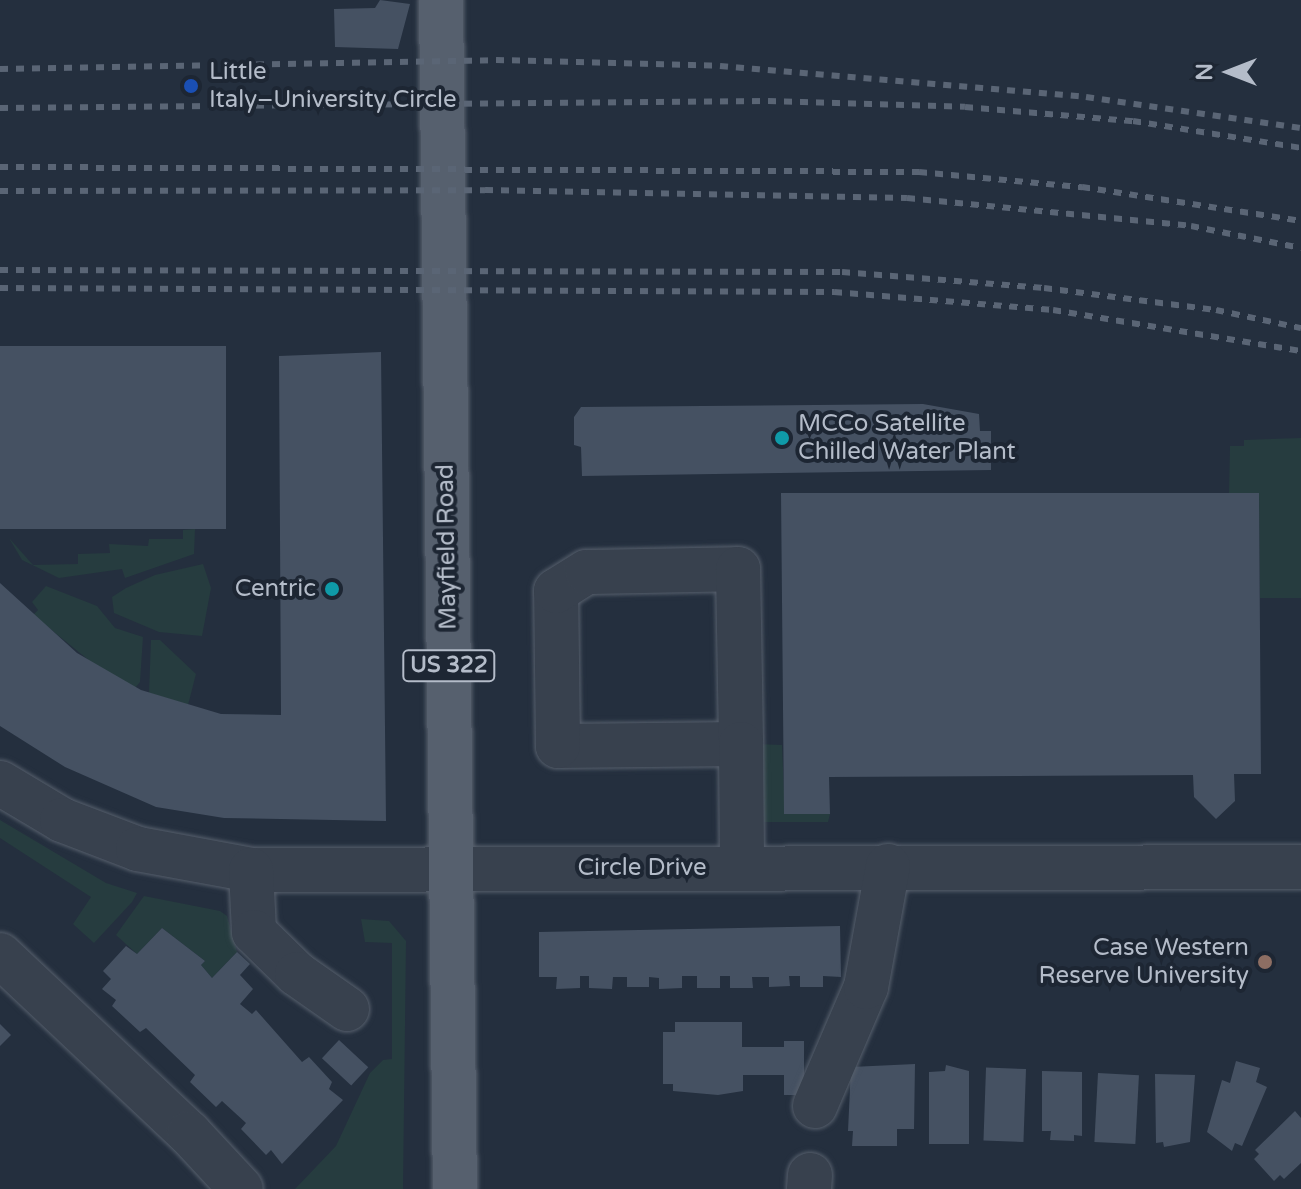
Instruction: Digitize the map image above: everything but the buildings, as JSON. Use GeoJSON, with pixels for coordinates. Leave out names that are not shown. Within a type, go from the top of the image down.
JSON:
{"type":"FeatureCollection","features":[{"type":"Feature","properties":{"kind":"main road","name":"Mayfield Road"},"geometry":{"type":"LineString","coordinates":[[441,0],[455,1189]]}},
{"type":"Feature","properties":{"kind":"street"},"geometry":{"type":"LineString","coordinates":[[741,744],[558,746],[556,591],[587,572],[738,569],[741,744],[742,867]]}},
{"type":"Feature","properties":{"kind":"street","name":"Circle Drive"},"geometry":{"type":"LineString","coordinates":[[0,783],[62,820],[138,849],[251,870],[1301,867]]}},
{"type":"Feature","properties":{"kind":"street"},"geometry":{"type":"LineString","coordinates":[[815,1106],[866,987],[888,866]]}},
{"type":"Feature","properties":{"kind":"street"},"geometry":{"type":"LineString","coordinates":[[251,870],[254,932],[297,974],[347,1009]]}},
{"type":"Feature","properties":{"kind":"street"},"geometry":{"type":"LineString","coordinates":[[0,955],[189,1133],[241,1189]]}},
{"type":"Feature","properties":{"kind":"green space"},"geometry":{"type":"Polygon","coordinates":[[[1301,438],[1301,598],[1260,598],[1259,494],[1229,493],[1230,446],[1244,446],[1244,440],[1301,438]]]}},
{"type":"Feature","properties":{"kind":"green space"},"geometry":{"type":"Polygon","coordinates":[[[195,529],[194,554],[125,578],[122,569],[59,578],[22,560],[9,538],[33,565],[78,564],[78,554],[110,553],[109,544],[148,546],[149,539],[183,539],[183,530],[195,529]]]}},
{"type":"Feature","properties":{"kind":"green space"},"geometry":{"type":"Polygon","coordinates":[[[203,564],[211,588],[202,636],[159,632],[114,613],[112,597],[126,588],[155,575],[203,564]]]}},
{"type":"Feature","properties":{"kind":"green space"},"geometry":{"type":"Polygon","coordinates":[[[46,586],[97,606],[115,628],[143,637],[140,682],[135,688],[101,670],[33,615],[38,610],[32,602],[46,586]]]}},
{"type":"Feature","properties":{"kind":"green space"},"geometry":{"type":"Polygon","coordinates":[[[151,640],[160,640],[196,674],[188,705],[149,693],[151,640]]]}},
{"type":"Feature","properties":{"kind":"green space"},"geometry":{"type":"Polygon","coordinates":[[[751,744],[782,745],[785,814],[830,814],[828,822],[759,822],[751,744]]]}},
{"type":"Feature","properties":{"kind":"green space"},"geometry":{"type":"Polygon","coordinates":[[[0,820],[106,883],[137,893],[132,902],[94,943],[73,924],[91,897],[0,838],[0,820]]]}},
{"type":"Feature","properties":{"kind":"green space"},"geometry":{"type":"Polygon","coordinates":[[[144,896],[220,911],[227,916],[237,952],[212,978],[201,965],[205,961],[162,928],[137,954],[116,935],[144,896]]]}},
{"type":"Feature","properties":{"kind":"green space"},"geometry":{"type":"Polygon","coordinates":[[[361,919],[389,921],[406,941],[403,1189],[295,1189],[336,1146],[370,1073],[383,1060],[392,1059],[392,943],[365,942],[361,919]]]}},
{"type":"Feature","properties":{"kind":"railway"},"geometry":{"type":"LineString","coordinates":[[0,69],[496,60],[720,66],[1086,97],[1301,128]]}},
{"type":"Feature","properties":{"kind":"railway"},"geometry":{"type":"LineString","coordinates":[[0,108],[768,101],[965,107],[1133,121],[1301,148]]}},
{"type":"Feature","properties":{"kind":"railway"},"geometry":{"type":"LineString","coordinates":[[0,167],[919,172],[1082,187],[1301,221]]}},
{"type":"Feature","properties":{"kind":"railway"},"geometry":{"type":"LineString","coordinates":[[0,191],[485,190],[907,198],[1191,226],[1301,248]]}},
{"type":"Feature","properties":{"kind":"railway"},"geometry":{"type":"LineString","coordinates":[[0,270],[842,272],[1044,288],[1216,310],[1301,328]]}},
{"type":"Feature","properties":{"kind":"railway"},"geometry":{"type":"LineString","coordinates":[[0,288],[834,292],[1053,310],[1301,351]]}},
{"type":"Feature","properties":{"kind":"place","name":"Little Italy–University Circle"},"geometry":{"type":"Point","coordinates":[191,86]}},
{"type":"Feature","properties":{"kind":"place","name":"MCCo Satellite Chilled Water Plant"},"geometry":{"type":"Point","coordinates":[782,438]}},
{"type":"Feature","properties":{"kind":"place","name":"Centric"},"geometry":{"type":"Point","coordinates":[332,589]}},
{"type":"Feature","properties":{"kind":"place","name":"Case Western Reserve University"},"geometry":{"type":"Point","coordinates":[1265,962]}}]}
